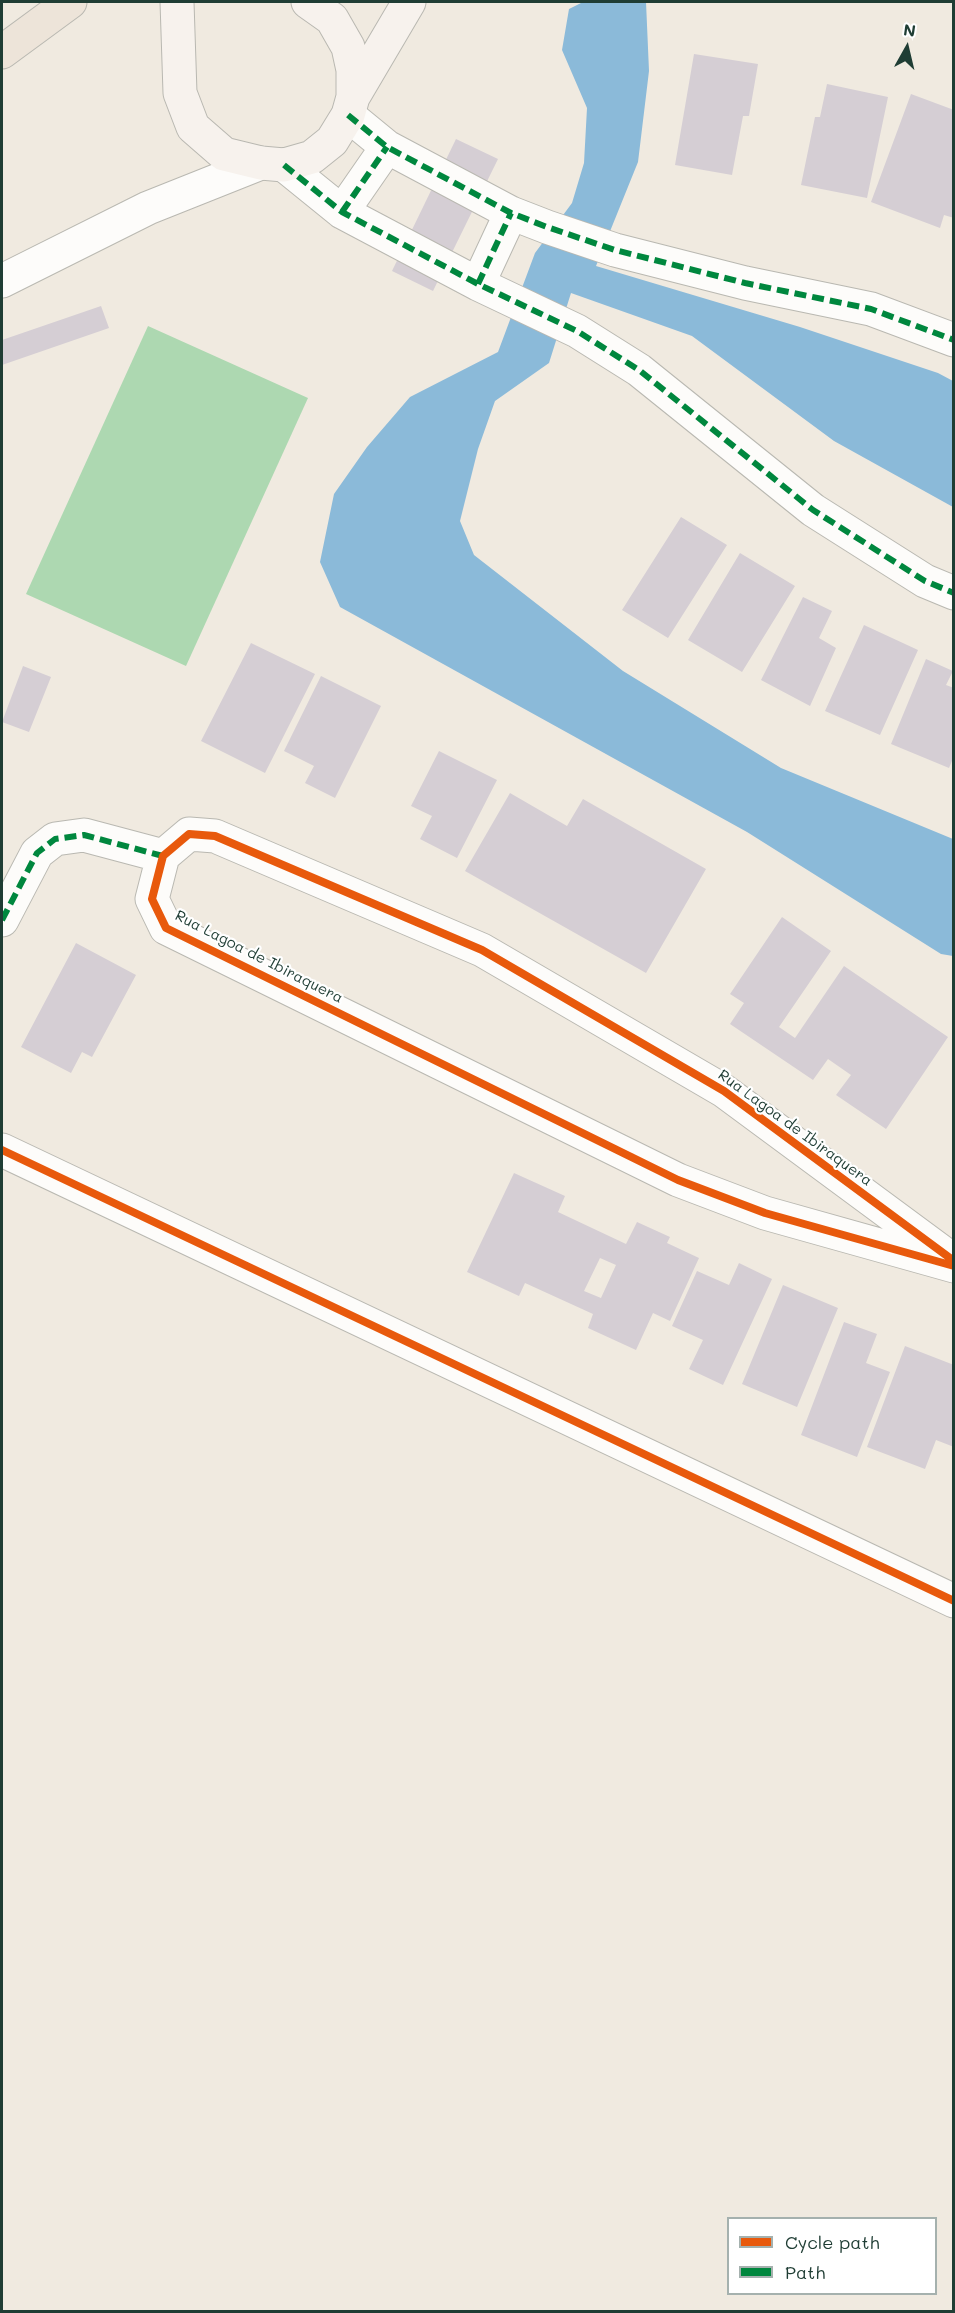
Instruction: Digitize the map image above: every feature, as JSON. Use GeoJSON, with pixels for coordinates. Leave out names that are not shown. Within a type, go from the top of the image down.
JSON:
{"type":"FeatureCollection","features":[{"type":"Feature","properties":{"kind":"main road"},"geometry":{"type":"LineString","coordinates":[[2,52],[70,2]]}},
{"type":"Feature","properties":{"kind":"street"},"geometry":{"type":"LineString","coordinates":[[177,2],[180,93],[194,127],[224,154],[272,164],[342,212],[577,331],[639,370],[813,510],[925,581],[954,593]]}},
{"type":"Feature","properties":{"kind":"street"},"geometry":{"type":"LineString","coordinates":[[308,2],[332,19],[348,47],[353,70],[351,106],[387,147],[511,213],[615,250],[745,283],[871,309],[954,340]]}},
{"type":"Feature","properties":{"kind":"street"},"geometry":{"type":"LineString","coordinates":[[2,281],[148,208],[272,164],[312,157],[332,141],[409,2]]}},
{"type":"Feature","properties":{"kind":"street"},"geometry":{"type":"LineString","coordinates":[[342,212],[387,147]]}},
{"type":"Feature","properties":{"kind":"street"},"geometry":{"type":"LineString","coordinates":[[491,289],[511,213]]}},
{"type":"Feature","properties":{"kind":"street","name":"Rua Lagoa de Ibiraquera"},"geometry":{"type":"LineString","coordinates":[[954,1261],[724,1091],[482,950],[215,836],[189,834],[163,856],[152,899],[166,928],[678,1180],[765,1213],[954,1266]]}},
{"type":"Feature","properties":{"kind":"street"},"geometry":{"type":"LineString","coordinates":[[2,920],[37,853],[55,838],[84,835],[163,856]]}},
{"type":"Feature","properties":{"kind":"street"},"geometry":{"type":"LineString","coordinates":[[2,1150],[954,1601]]}},
{"type":"Feature","properties":{"kind":"green space"},"geometry":{"type":"Polygon","coordinates":[[[148,326],[308,398],[186,666],[26,594],[148,326]]]}},
{"type":"Feature","properties":{"kind":"water"},"geometry":{"type":"Polygon","coordinates":[[[583,2],[646,2],[649,71],[638,162],[596,266],[800,327],[938,373],[953,381],[953,507],[834,441],[692,336],[571,293],[549,363],[495,401],[478,449],[460,521],[474,555],[623,671],[781,768],[953,839],[953,956],[941,954],[747,832],[340,607],[320,562],[334,494],[367,447],[410,397],[498,352],[535,253],[572,203],[584,163],[587,108],[562,50],[569,9],[583,2]]]}},
{"type":"Feature","properties":{"kind":"building"},"geometry":{"type":"Polygon","coordinates":[[[694,54],[758,64],[749,116],[743,116],[732,175],[675,165],[694,54]]]}},
{"type":"Feature","properties":{"kind":"building"},"geometry":{"type":"Polygon","coordinates":[[[827,84],[888,97],[867,198],[801,185],[815,117],[820,117],[827,84]]]}},
{"type":"Feature","properties":{"kind":"building"},"geometry":{"type":"Polygon","coordinates":[[[911,94],[954,110],[954,218],[944,215],[940,228],[871,202],[911,94]]]}},
{"type":"Feature","properties":{"kind":"building"},"geometry":{"type":"Polygon","coordinates":[[[456,139],[498,159],[433,291],[392,271],[456,139]]]}},
{"type":"Feature","properties":{"kind":"building"},"geometry":{"type":"Polygon","coordinates":[[[101,306],[109,328],[2,365],[2,340],[101,306]]]}},
{"type":"Feature","properties":{"kind":"building"},"geometry":{"type":"Polygon","coordinates":[[[681,517],[727,545],[668,638],[622,610],[681,517]]]}},
{"type":"Feature","properties":{"kind":"building"},"geometry":{"type":"Polygon","coordinates":[[[740,553],[795,586],[742,672],[688,640],[740,553]]]}},
{"type":"Feature","properties":{"kind":"building"},"geometry":{"type":"Polygon","coordinates":[[[803,597],[832,611],[819,638],[836,648],[810,706],[761,680],[803,597]]]}},
{"type":"Feature","properties":{"kind":"building"},"geometry":{"type":"Polygon","coordinates":[[[864,625],[918,650],[880,735],[825,711],[864,625]]]}},
{"type":"Feature","properties":{"kind":"building"},"geometry":{"type":"Polygon","coordinates":[[[251,643],[315,674],[265,773],[201,741],[251,643]]]}},
{"type":"Feature","properties":{"kind":"building"},"geometry":{"type":"Polygon","coordinates":[[[926,659],[953,671],[946,685],[954,688],[954,756],[949,768],[891,744],[926,659]]]}},
{"type":"Feature","properties":{"kind":"building"},"geometry":{"type":"Polygon","coordinates":[[[23,666],[51,677],[29,732],[2,722],[23,666]]]}},
{"type":"Feature","properties":{"kind":"building"},"geometry":{"type":"Polygon","coordinates":[[[321,676],[381,706],[335,798],[305,783],[314,766],[284,751],[321,676]]]}},
{"type":"Feature","properties":{"kind":"building"},"geometry":{"type":"Polygon","coordinates":[[[439,751],[497,780],[457,858],[420,839],[432,816],[411,806],[439,751]]]}},
{"type":"Feature","properties":{"kind":"building"},"geometry":{"type":"Polygon","coordinates":[[[510,793],[567,826],[583,799],[706,869],[646,973],[465,871],[510,793]]]}},
{"type":"Feature","properties":{"kind":"building"},"geometry":{"type":"Polygon","coordinates":[[[782,917],[831,951],[779,1027],[795,1038],[844,966],[948,1037],[886,1129],[836,1095],[851,1075],[828,1059],[813,1080],[730,1024],[744,1003],[730,994],[782,917]]]}},
{"type":"Feature","properties":{"kind":"building"},"geometry":{"type":"Polygon","coordinates":[[[76,943],[136,975],[92,1057],[82,1052],[71,1073],[21,1047],[76,943]]]}},
{"type":"Feature","properties":{"kind":"building"},"geometry":{"type":"Polygon","coordinates":[[[514,1173],[565,1196],[558,1212],[626,1244],[637,1222],[670,1237],[667,1243],[699,1258],[670,1321],[653,1313],[636,1350],[588,1328],[593,1314],[525,1283],[519,1296],[467,1272],[514,1173]],[[600,1258],[584,1291],[601,1298],[616,1265],[600,1258]]]}},
{"type":"Feature","properties":{"kind":"building"},"geometry":{"type":"Polygon","coordinates":[[[739,1263],[772,1279],[723,1385],[689,1369],[703,1340],[672,1326],[697,1271],[729,1285],[739,1263]]]}},
{"type":"Feature","properties":{"kind":"building"},"geometry":{"type":"Polygon","coordinates":[[[783,1285],[838,1308],[797,1407],[742,1384],[783,1285]]]}},
{"type":"Feature","properties":{"kind":"building"},"geometry":{"type":"Polygon","coordinates":[[[844,1322],[877,1334],[866,1363],[890,1372],[857,1457],[801,1435],[844,1322]]]}},
{"type":"Feature","properties":{"kind":"building"},"geometry":{"type":"Polygon","coordinates":[[[905,1346],[954,1365],[954,1447],[936,1440],[925,1469],[867,1447],[905,1346]]]}},
{"type":"Feature","properties":{"kind":"marked path"},"geometry":{"type":"LineString","coordinates":[[348,115],[387,147],[511,213],[547,227],[615,250],[745,283],[871,309],[954,340]]}},
{"type":"Feature","properties":{"kind":"marked path"},"geometry":{"type":"LineString","coordinates":[[342,212],[387,147]]}},
{"type":"Feature","properties":{"kind":"marked path"},"geometry":{"type":"LineString","coordinates":[[284,165],[342,212],[478,284],[577,331],[639,370],[813,510],[925,581],[954,593]]}},
{"type":"Feature","properties":{"kind":"marked path"},"geometry":{"type":"LineString","coordinates":[[478,284],[511,213]]}},
{"type":"Feature","properties":{"kind":"marked path"},"geometry":{"type":"LineString","coordinates":[[2,920],[37,853],[55,839],[84,835],[163,856]]}},
{"type":"Feature","properties":{"kind":"cycle path"},"geometry":{"type":"LineString","coordinates":[[954,1261],[724,1091],[482,950],[215,836],[189,834],[163,856],[152,899],[166,928],[678,1180],[765,1213],[954,1266]]}},
{"type":"Feature","properties":{"kind":"cycle path"},"geometry":{"type":"LineString","coordinates":[[2,1150],[954,1601]]}}]}
